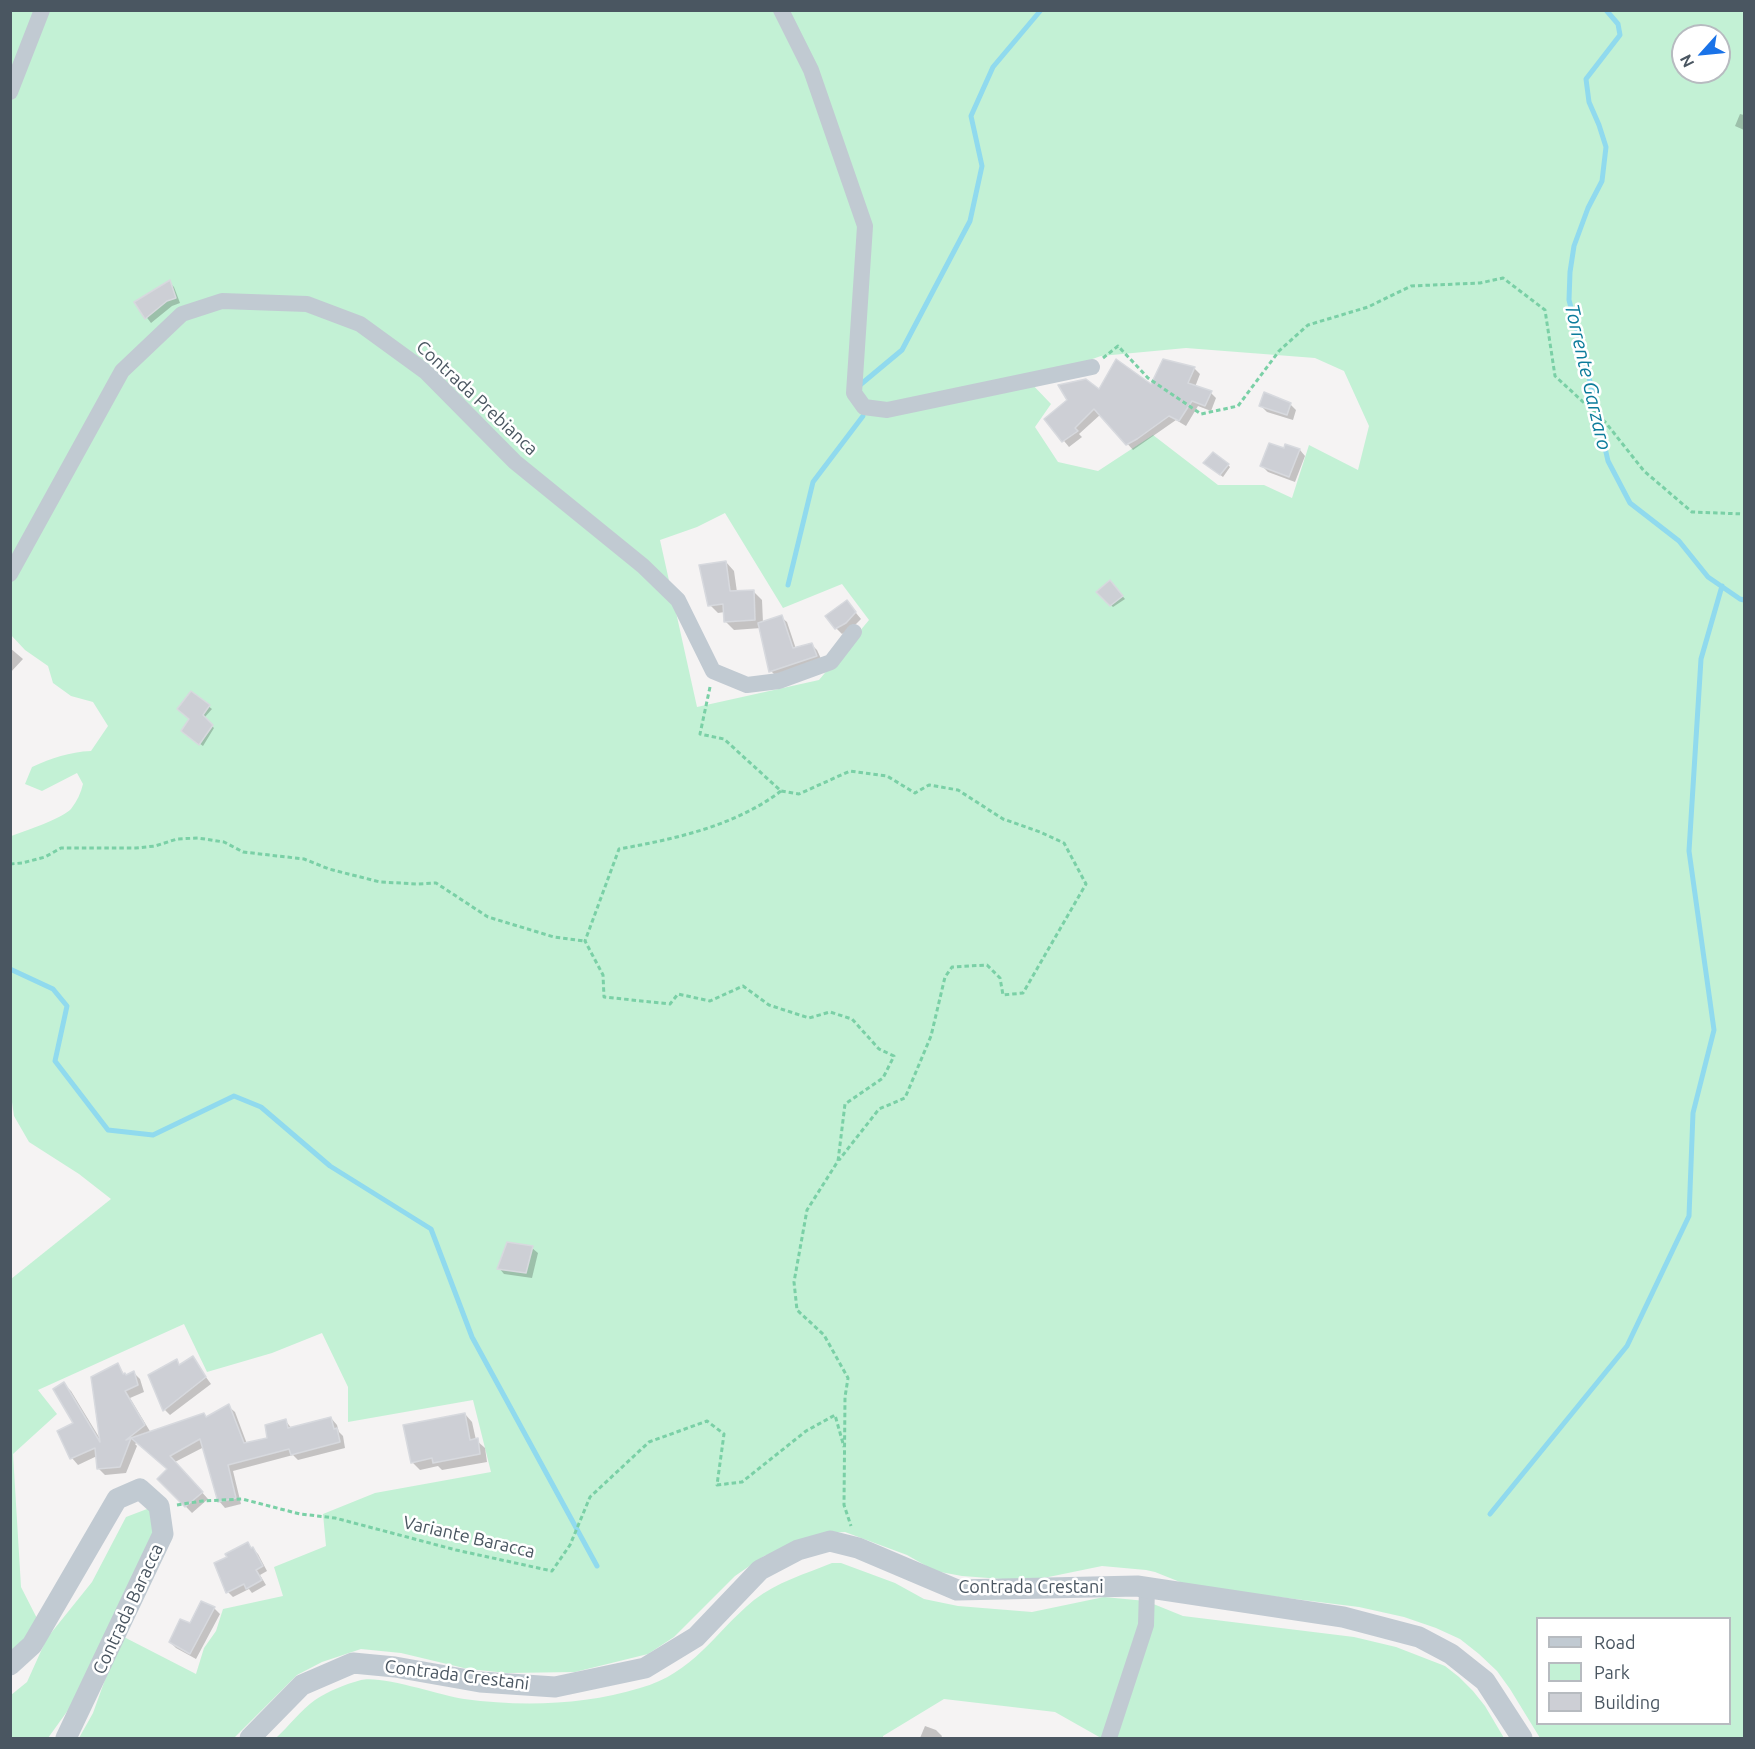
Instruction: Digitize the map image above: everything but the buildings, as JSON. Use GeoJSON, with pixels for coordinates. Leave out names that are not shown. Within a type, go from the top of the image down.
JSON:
{"type":"FeatureCollection","features":[{"type":"Feature","properties":{"kind":"street"},"geometry":{"type":"LineString","coordinates":[[10,92],[42,10]]}},
{"type":"Feature","properties":{"kind":"street"},"geometry":{"type":"LineString","coordinates":[[781,10],[811,70],[866,226],[854,393],[864,407],[887,410],[1092,367]]}},
{"type":"Feature","properties":{"kind":"street","name":"Contrada Prebianca"},"geometry":{"type":"LineString","coordinates":[[10,574],[122,371],[182,314],[222,301],[307,304],[360,324],[426,372],[515,462],[643,566],[678,600],[714,671]]}},
{"type":"Feature","properties":{"kind":"street"},"geometry":{"type":"LineString","coordinates":[[714,671],[747,685],[779,681],[831,662],[854,632]]}},
{"type":"Feature","properties":{"kind":"street"},"geometry":{"type":"LineString","coordinates":[[10,1665],[32,1645],[117,1499],[140,1489],[159,1506]]}},
{"type":"Feature","properties":{"kind":"street","name":"Contrada Baracca"},"geometry":{"type":"LineString","coordinates":[[66,1738],[163,1534],[159,1506]]}},
{"type":"Feature","properties":{"kind":"street","name":"Contrada Crestani"},"geometry":{"type":"LineString","coordinates":[[250,1738],[302,1685],[353,1663],[395,1667],[480,1682],[555,1687],[645,1668],[696,1637],[760,1570],[798,1550],[830,1541],[858,1548],[957,1590],[1137,1586],[1343,1617],[1419,1637],[1451,1654],[1485,1681],[1522,1738]]}},
{"type":"Feature","properties":{"kind":"street"},"geometry":{"type":"LineString","coordinates":[[1109,1738],[1146,1625],[1147,1588]]}},
{"type":"Feature","properties":{"kind":"path"},"geometry":{"type":"LineString","coordinates":[[1092,367],[1118,346],[1148,378],[1201,414],[1238,406],[1279,351],[1308,326],[1368,307],[1411,286],[1480,283],[1503,278],[1545,309],[1555,376],[1606,423],[1644,471],[1692,512],[1744,514]]}},
{"type":"Feature","properties":{"kind":"path"},"geometry":{"type":"LineString","coordinates":[[714,671],[700,734],[724,739],[780,790],[799,794],[850,771],[886,776],[915,793],[928,785],[958,790],[1003,819],[1064,843],[1086,884],[1023,993],[1003,995],[1000,978],[987,965],[952,967],[945,977],[932,1036],[905,1098],[879,1109],[838,1161],[807,1210],[794,1282],[797,1310],[824,1335],[848,1378],[844,1397],[844,1505],[858,1548]]}},
{"type":"Feature","properties":{"kind":"path"},"geometry":{"type":"LineString","coordinates":[[780,790],[767,801],[729,820],[697,832],[619,849],[585,941],[603,975],[604,997],[670,1004],[678,994],[710,1000],[743,986],[769,1005],[809,1018],[830,1012],[852,1019],[879,1049],[894,1056],[883,1077],[845,1104],[838,1161]]}},
{"type":"Feature","properties":{"kind":"path"},"geometry":{"type":"LineString","coordinates":[[10,864],[45,857],[61,848],[136,848],[155,846],[177,839],[198,838],[224,843],[243,852],[304,859],[329,869],[380,882],[436,883],[488,917],[554,937],[585,941]]}},
{"type":"Feature","properties":{"kind":"path","name":"Variante Baracca"},"geometry":{"type":"LineString","coordinates":[[159,1506],[242,1499],[300,1514],[335,1518],[456,1550],[552,1571],[570,1545],[590,1497],[649,1442],[707,1421],[724,1434],[717,1485],[742,1482],[807,1431],[835,1415],[845,1452]]}},
{"type":"Feature","properties":{"kind":"green space"},"geometry":{"type":"Polygon","coordinates":[[[11,11],[1744,11],[1744,1738],[1540,1738],[1497,1671],[1479,1654],[1460,1639],[1404,1617],[1359,1607],[1190,1586],[1146,1570],[1102,1566],[1029,1581],[962,1576],[935,1571],[907,1555],[845,1532],[828,1533],[764,1556],[735,1576],[674,1637],[648,1654],[575,1672],[507,1673],[468,1669],[401,1653],[361,1649],[322,1662],[297,1675],[234,1738],[79,1738],[93,1713],[120,1638],[48,1738],[11,1738],[11,1695],[27,1682],[46,1640],[11,1654],[11,1279],[111,1199],[79,1174],[29,1142],[14,1116],[10,1088],[11,836],[67,813],[80,794],[83,784],[77,773],[42,791],[25,784],[32,767],[61,756],[91,751],[108,726],[93,702],[71,696],[53,683],[48,666],[25,650],[11,635],[11,11]],[[1186,348],[1101,356],[1029,381],[1051,404],[1035,427],[1058,462],[1098,471],[1153,435],[1218,485],[1264,485],[1292,498],[1309,445],[1358,470],[1369,426],[1344,371],[1315,358],[1186,348]],[[725,513],[697,527],[660,540],[697,707],[819,680],[869,620],[842,584],[783,608],[725,513]],[[184,1324],[38,1390],[57,1414],[13,1454],[21,1587],[47,1638],[92,1582],[126,1517],[155,1506],[158,1532],[122,1636],[196,1674],[204,1648],[216,1631],[223,1609],[283,1596],[274,1567],[326,1546],[323,1514],[375,1493],[491,1472],[473,1400],[348,1422],[348,1387],[322,1333],[272,1353],[207,1372],[184,1324]]]}},
{"type":"Feature","properties":{"kind":"green space"},"geometry":{"type":"Polygon","coordinates":[[[832,1563],[841,1563],[895,1583],[924,1599],[958,1606],[1032,1612],[1104,1597],[1146,1601],[1183,1616],[1354,1637],[1396,1647],[1445,1666],[1459,1677],[1485,1706],[1504,1738],[1101,1738],[1055,1712],[944,1699],[883,1738],[276,1738],[315,1700],[337,1688],[361,1680],[382,1680],[464,1699],[531,1704],[597,1698],[640,1688],[675,1673],[702,1651],[754,1600],[772,1588],[832,1563]]]}},
{"type":"Feature","properties":{"kind":"waterway"},"geometry":{"type":"LineString","coordinates":[[860,385],[902,350],[970,221],[982,166],[971,116],[993,67],[1041,10]]}},
{"type":"Feature","properties":{"kind":"waterway","name":"Torrente Garzaro"},"geometry":{"type":"LineString","coordinates":[[1606,10],[1618,24],[1620,35],[1586,79],[1589,102],[1606,147],[1602,181],[1588,208],[1574,246],[1569,300],[1608,461],[1630,503],[1679,541],[1708,577],[1744,600]]}},
{"type":"Feature","properties":{"kind":"waterway"},"geometry":{"type":"LineString","coordinates":[[788,585],[813,482],[863,416]]}},
{"type":"Feature","properties":{"kind":"waterway"},"geometry":{"type":"LineString","coordinates":[[1490,1514],[1627,1346],[1689,1216],[1693,1113],[1714,1030],[1689,851],[1701,659],[1722,586]]}},
{"type":"Feature","properties":{"kind":"waterway"},"geometry":{"type":"LineString","coordinates":[[10,969],[53,989],[67,1006],[55,1061],[108,1130],[153,1135],[234,1096],[261,1107],[330,1166],[431,1229],[472,1337],[597,1566]]}}]}
